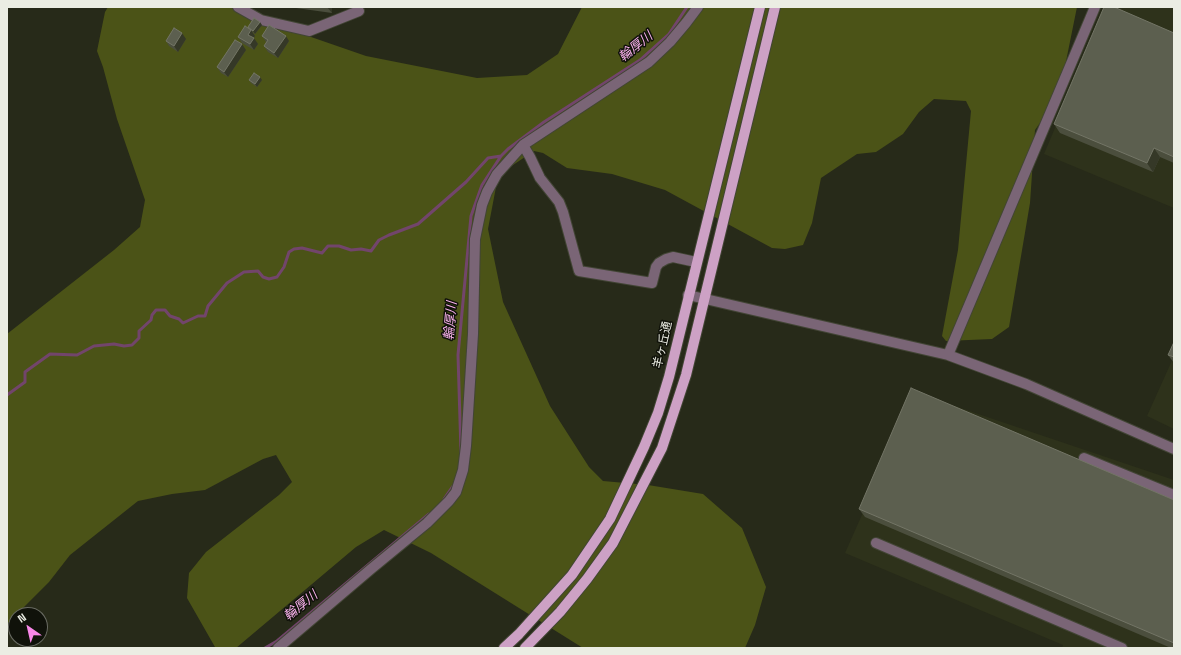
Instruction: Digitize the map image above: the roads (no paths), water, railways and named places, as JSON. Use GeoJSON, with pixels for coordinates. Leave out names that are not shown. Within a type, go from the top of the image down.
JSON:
{"type":"FeatureCollection","features":[{"type":"Feature","properties":{"kind":"main road","name":"羊ヶ丘通"},"geometry":{"type":"LineString","coordinates":[[504,648],[520,634],[572,575],[610,519],[644,447],[658,413],[669,377],[696,262],[760,7]]}},
{"type":"Feature","properties":{"kind":"main road"},"geometry":{"type":"LineString","coordinates":[[525,648],[587,579],[612,543],[662,448],[686,375],[775,7]]}},
{"type":"Feature","properties":{"kind":"street"},"geometry":{"type":"LineString","coordinates":[[238,7],[261,20],[309,31],[360,11]]}},
{"type":"Feature","properties":{"kind":"street"},"geometry":{"type":"LineString","coordinates":[[278,648],[371,569],[428,524],[456,492],[463,470],[466,446],[473,334],[476,239],[482,205],[497,174],[523,145],[649,62],[670,42],[698,7]]}},
{"type":"Feature","properties":{"kind":"street"},"geometry":{"type":"LineString","coordinates":[[948,355],[1095,7]]}},
{"type":"Feature","properties":{"kind":"street"},"geometry":{"type":"LineString","coordinates":[[523,145],[540,178],[559,202],[579,271],[652,283],[656,267],[659,263],[666,259],[673,257],[696,262]]}},
{"type":"Feature","properties":{"kind":"street"},"geometry":{"type":"LineString","coordinates":[[688,295],[948,355],[1026,384],[1174,449]]}},
{"type":"Feature","properties":{"kind":"street"},"geometry":{"type":"LineString","coordinates":[[1084,458],[1174,495]]}},
{"type":"Feature","properties":{"kind":"street"},"geometry":{"type":"LineString","coordinates":[[876,543],[1122,648]]}},
{"type":"Feature","properties":{"kind":"waterway","name":"輪厚川"},"geometry":{"type":"LineString","coordinates":[[461,453],[458,355],[471,216],[482,185],[501,156],[508,149],[544,122],[640,60],[669,34],[687,7]]}},
{"type":"Feature","properties":{"kind":"waterway"},"geometry":{"type":"LineString","coordinates":[[7,395],[25,382],[25,372],[50,354],[77,355],[94,346],[114,344],[124,346],[132,345],[139,338],[139,331],[151,320],[152,315],[156,310],[165,310],[170,316],[179,319],[183,323],[198,316],[205,316],[208,306],[227,283],[244,272],[258,271],[263,277],[269,279],[277,277],[284,267],[289,252],[294,249],[302,248],[322,253],[328,246],[339,246],[351,250],[361,249],[371,251],[379,240],[418,224],[466,182],[488,158],[501,156]]}},
{"type":"Feature","properties":{"kind":"waterway","name":"輪厚川"},"geometry":{"type":"LineString","coordinates":[[444,499],[453,486]]}},
{"type":"Feature","properties":{"kind":"waterway","name":"輪厚川"},"geometry":{"type":"LineString","coordinates":[[265,648],[277,641],[429,514]]}}]}
